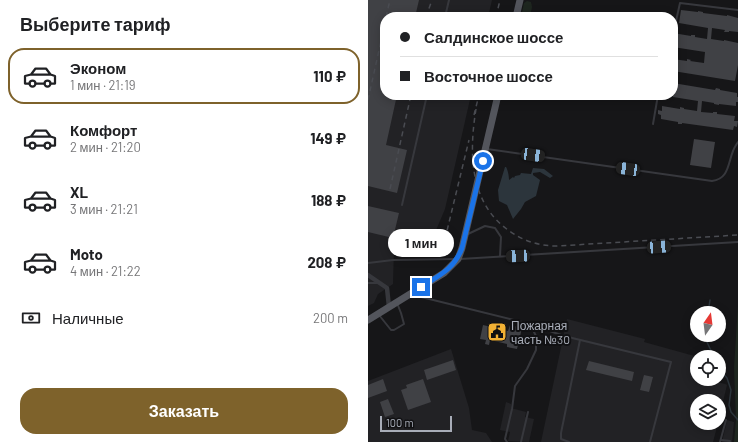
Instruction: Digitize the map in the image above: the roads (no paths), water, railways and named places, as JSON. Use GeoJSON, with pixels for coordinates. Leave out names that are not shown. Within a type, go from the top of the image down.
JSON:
{"type":"FeatureCollection","features":[{"type":"Feature","properties":{"kind":"main road"},"geometry":{"type":"LineString","coordinates":[[517,12],[520,0]]}},
{"type":"Feature","properties":{"kind":"main road"},"geometry":{"type":"LineString","coordinates":[[368,320],[444,273],[458,259],[465,236],[497,100]]}},
{"type":"Feature","properties":{"kind":"street"},"geometry":{"type":"LineString","coordinates":[[368,275],[387,288],[389,307]]}},
{"type":"Feature","properties":{"kind":"lane"},"geometry":{"type":"LineString","coordinates":[[446,12],[449,0]]}},
{"type":"Feature","properties":{"kind":"lane"},"geometry":{"type":"LineString","coordinates":[[678,12],[680,3],[738,10]]}},
{"type":"Feature","properties":{"kind":"lane"},"geometry":{"type":"LineString","coordinates":[[402,206],[426,100]]}},
{"type":"Feature","properties":{"kind":"lane"},"geometry":{"type":"LineString","coordinates":[[653,124],[657,100]]}},
{"type":"Feature","properties":{"kind":"lane"},"geometry":{"type":"LineString","coordinates":[[486,148],[712,181],[718,180],[726,173],[733,151],[738,142]]}},
{"type":"Feature","properties":{"kind":"lane"},"geometry":{"type":"LineString","coordinates":[[465,236],[482,227],[488,226],[495,228],[501,237],[500,256]]}},
{"type":"Feature","properties":{"kind":"lane"},"geometry":{"type":"LineString","coordinates":[[368,263],[393,260],[458,259],[738,242]]}},
{"type":"Feature","properties":{"kind":"lane"},"geometry":{"type":"LineString","coordinates":[[368,283],[378,282]]}},
{"type":"Feature","properties":{"kind":"lane"},"geometry":{"type":"LineString","coordinates":[[410,294],[530,324],[580,340],[671,362],[650,442]]}},
{"type":"Feature","properties":{"kind":"lane"},"geometry":{"type":"LineString","coordinates":[[378,314],[390,330],[394,330],[404,324],[396,303]]}},
{"type":"Feature","properties":{"kind":"lane"},"geometry":{"type":"LineString","coordinates":[[507,442],[505,439],[512,409],[515,386],[527,369],[536,350],[536,336],[530,324]]}},
{"type":"Feature","properties":{"kind":"lane"},"geometry":{"type":"LineString","coordinates":[[569,442],[561,439],[561,433],[580,340]]}},
{"type":"Feature","properties":{"kind":"lane"},"geometry":{"type":"LineString","coordinates":[[521,442],[528,412]]}},
{"type":"Feature","properties":{"kind":"lane"},"geometry":{"type":"LineString","coordinates":[[723,430],[720,441],[730,441]]}},
{"type":"Feature","properties":{"kind":"waterway"},"geometry":{"type":"LineString","coordinates":[[709,306],[710,300]]}},
{"type":"Feature","properties":{"kind":"waterway"},"geometry":{"type":"LineString","coordinates":[[707,342],[711,350]]}},
{"type":"Feature","properties":{"kind":"waterway"},"geometry":{"type":"LineString","coordinates":[[726,377],[731,390],[729,405],[731,412],[738,420]]}},
{"type":"Feature","properties":{"kind":"railway"},"geometry":{"type":"LineString","coordinates":[[387,12],[390,0]]}},
{"type":"Feature","properties":{"kind":"railway"},"geometry":{"type":"LineString","coordinates":[[428,12],[432,0]]}},
{"type":"Feature","properties":{"kind":"railway"},"geometry":{"type":"LineString","coordinates":[[497,12],[500,0]]}},
{"type":"Feature","properties":{"kind":"railway"},"geometry":{"type":"LineString","coordinates":[[368,100],[380,46]]}},
{"type":"Feature","properties":{"kind":"railway"},"geometry":{"type":"LineString","coordinates":[[390,189],[410,100]]}},
{"type":"Feature","properties":{"kind":"railway"},"geometry":{"type":"LineString","coordinates":[[474,115],[478,100]]}},
{"type":"Feature","properties":{"kind":"railway"},"geometry":{"type":"LineString","coordinates":[[476,109],[473,159],[479,191],[495,219],[508,230],[525,240],[538,244],[557,246],[738,235]]}},
{"type":"Feature","properties":{"kind":"railway"},"geometry":{"type":"LineString","coordinates":[[445,239],[469,140]]}},
{"type":"Feature","properties":{"kind":"place","name":"Пожарная часть №30"},"geometry":{"type":"Point","coordinates":[497,332]}}]}
